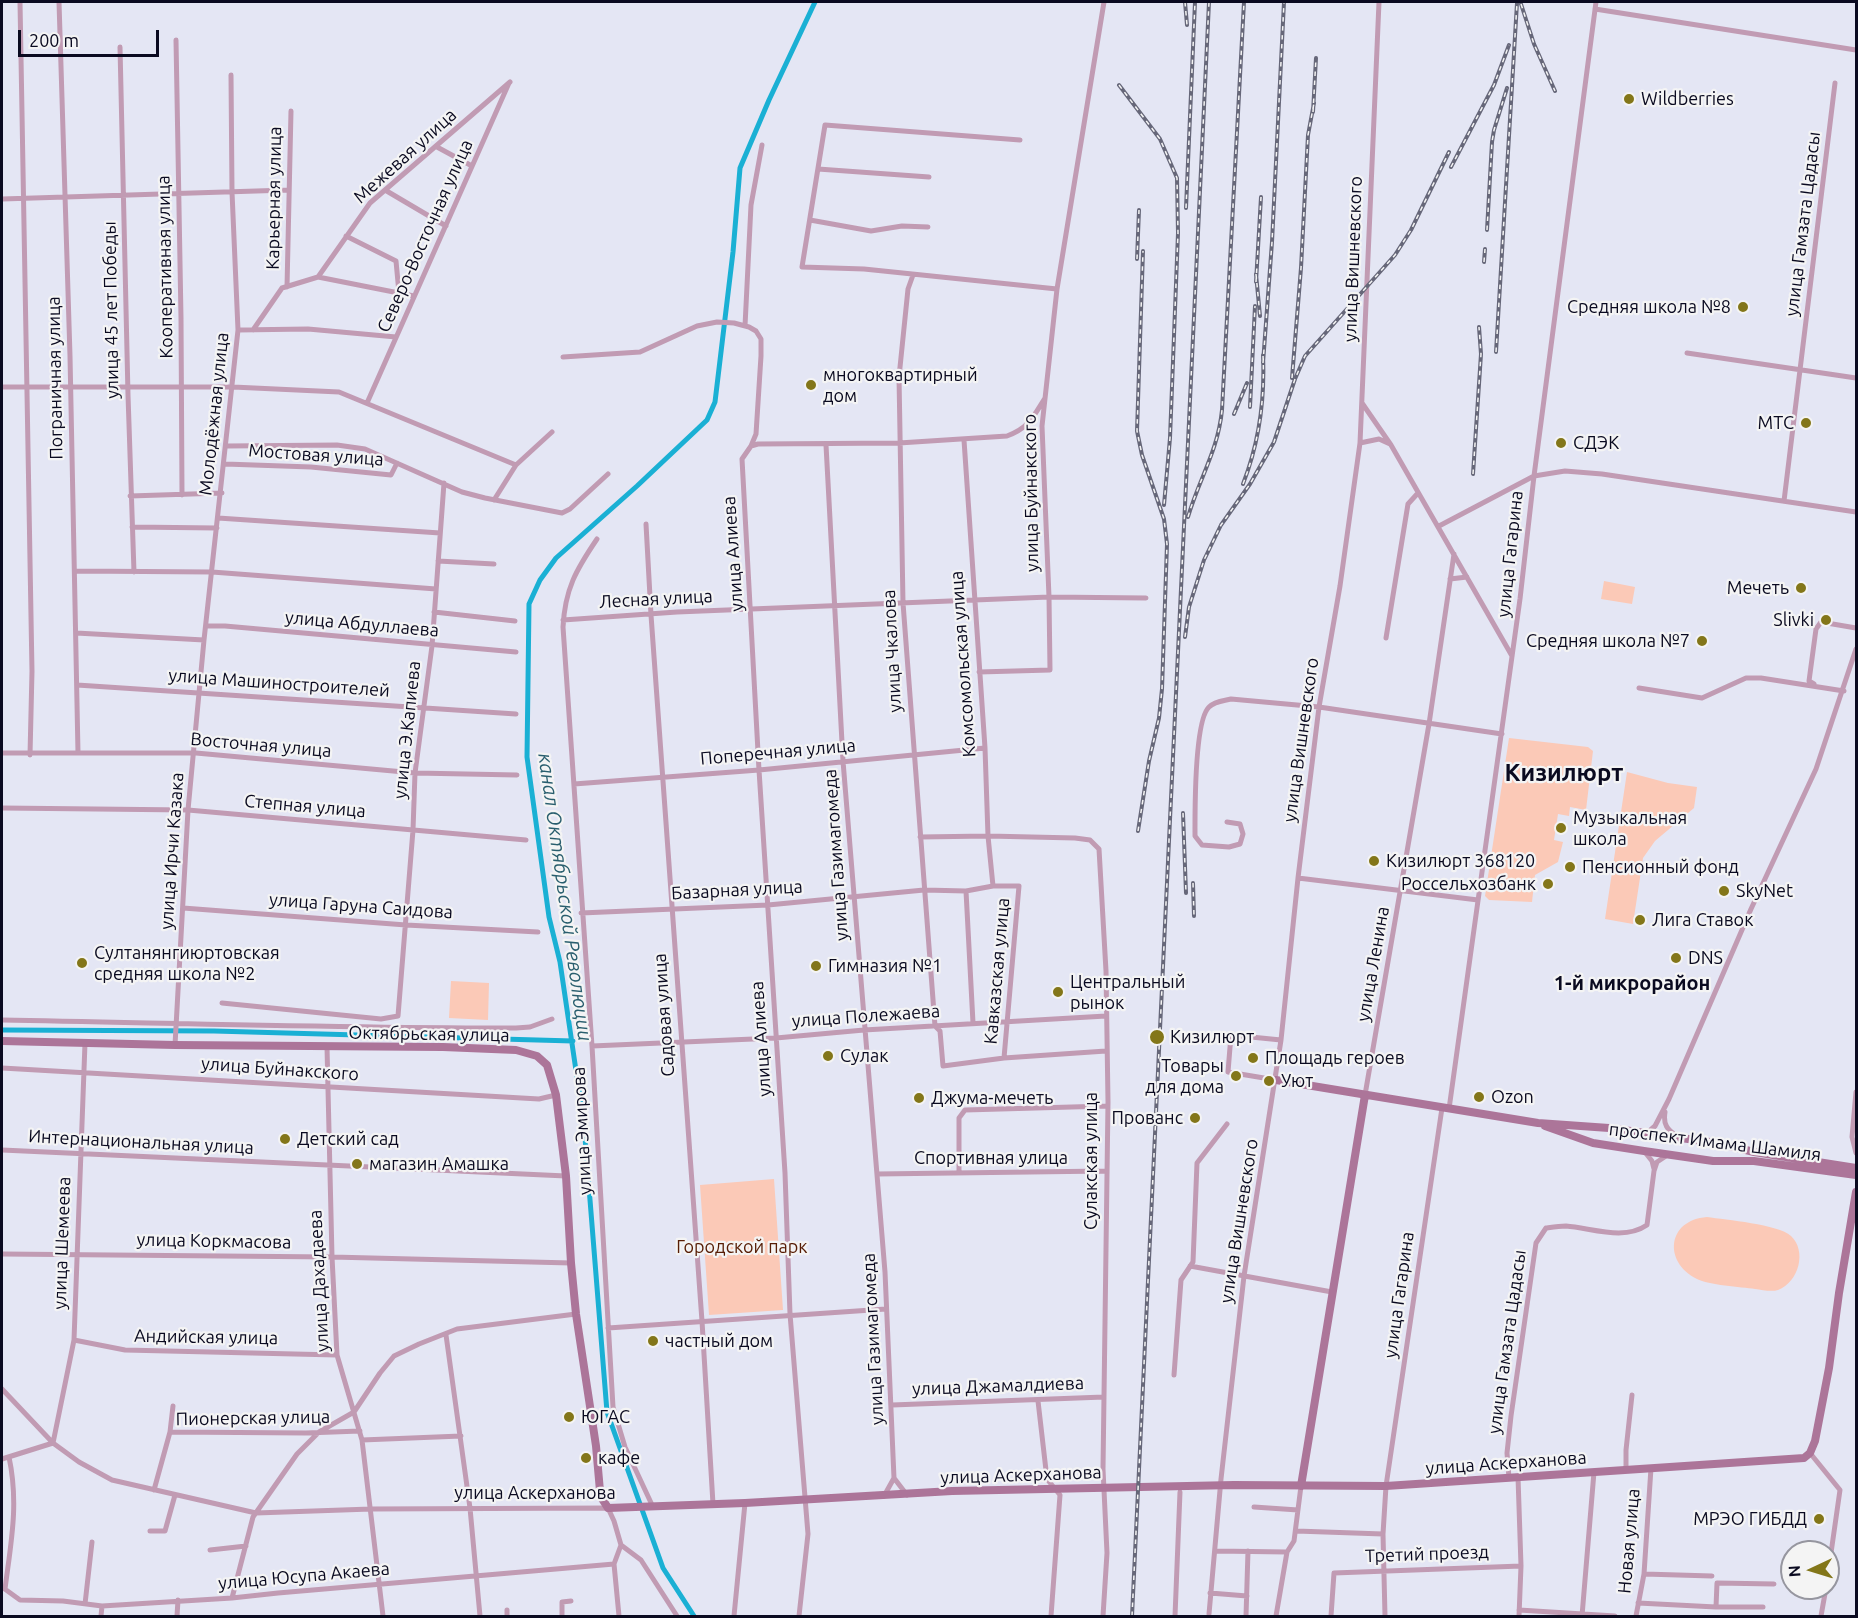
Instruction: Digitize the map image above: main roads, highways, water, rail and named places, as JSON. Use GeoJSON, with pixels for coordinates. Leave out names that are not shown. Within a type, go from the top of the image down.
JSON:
{"type":"FeatureCollection","features":[{"type":"Feature","properties":{"kind":"waterway","name":"канал Октябрьской Революции"},"geometry":{"type":"LineString","coordinates":[[694,1616],[663,1568],[607,1412],[584,1125],[560,962],[549,917],[527,757],[529,604],[540,580],[556,558],[707,420],[715,402],[733,252],[740,168],[815,2]]}},
{"type":"Feature","properties":{"kind":"waterway"},"geometry":{"type":"LineString","coordinates":[[2,1030],[214,1031],[573,1041]]}},
{"type":"Feature","properties":{"kind":"railway"},"geometry":{"type":"LineString","coordinates":[[1185,2],[1187,25]]}},
{"type":"Feature","properties":{"kind":"railway"},"geometry":{"type":"LineString","coordinates":[[1186,208],[1195,2]]}},
{"type":"Feature","properties":{"kind":"railway"},"geometry":{"type":"LineString","coordinates":[[1132,1616],[1209,2]]}},
{"type":"Feature","properties":{"kind":"railway"},"geometry":{"type":"LineString","coordinates":[[1188,517],[1217,439],[1222,410],[1244,2]]}},
{"type":"Feature","properties":{"kind":"railway"},"geometry":{"type":"LineString","coordinates":[[1263,363],[1272,242],[1284,2]]}},
{"type":"Feature","properties":{"kind":"railway"},"geometry":{"type":"LineString","coordinates":[[1496,352],[1517,3]]}},
{"type":"Feature","properties":{"kind":"railway"},"geometry":{"type":"LineString","coordinates":[[1521,4],[1534,44],[1555,91]]}},
{"type":"Feature","properties":{"kind":"railway"},"geometry":{"type":"LineString","coordinates":[[1451,167],[1494,85],[1509,45]]}},
{"type":"Feature","properties":{"kind":"railway"},"geometry":{"type":"LineString","coordinates":[[1313,112],[1316,58]]}},
{"type":"Feature","properties":{"kind":"railway"},"geometry":{"type":"LineString","coordinates":[[1119,85],[1160,139],[1177,178],[1178,233],[1170,438],[1164,505]]}},
{"type":"Feature","properties":{"kind":"railway"},"geometry":{"type":"LineString","coordinates":[[1487,230],[1492,142],[1507,88]]}},
{"type":"Feature","properties":{"kind":"railway"},"geometry":{"type":"LineString","coordinates":[[1292,378],[1308,135],[1314,103]]}},
{"type":"Feature","properties":{"kind":"railway"},"geometry":{"type":"LineString","coordinates":[[1185,637],[1189,607],[1204,560],[1221,525],[1250,484],[1274,442],[1305,356],[1395,255],[1411,230],[1449,152]]}},
{"type":"Feature","properties":{"kind":"railway"},"geometry":{"type":"LineString","coordinates":[[1256,282],[1261,197]]}},
{"type":"Feature","properties":{"kind":"railway"},"geometry":{"type":"LineString","coordinates":[[1137,259],[1139,210]]}},
{"type":"Feature","properties":{"kind":"railway"},"geometry":{"type":"LineString","coordinates":[[1484,262],[1485,249]]}},
{"type":"Feature","properties":{"kind":"railway"},"geometry":{"type":"LineString","coordinates":[[1138,831],[1149,761],[1159,718],[1162,689],[1167,544],[1164,519],[1142,455],[1137,431],[1143,251]]}},
{"type":"Feature","properties":{"kind":"railway"},"geometry":{"type":"LineString","coordinates":[[1256,274],[1260,316]]}},
{"type":"Feature","properties":{"kind":"railway"},"geometry":{"type":"LineString","coordinates":[[1250,407],[1255,306]]}},
{"type":"Feature","properties":{"kind":"railway"},"geometry":{"type":"LineString","coordinates":[[1473,474],[1481,354],[1479,327]]}},
{"type":"Feature","properties":{"kind":"railway"},"geometry":{"type":"LineString","coordinates":[[1243,484],[1260,421],[1263,355]]}},
{"type":"Feature","properties":{"kind":"railway"},"geometry":{"type":"LineString","coordinates":[[1234,414],[1247,383]]}},
{"type":"Feature","properties":{"kind":"railway"},"geometry":{"type":"LineString","coordinates":[[1183,813],[1186,893]]}},
{"type":"Feature","properties":{"kind":"railway"},"geometry":{"type":"LineString","coordinates":[[1193,883],[1194,916]]}},
{"type":"Feature","properties":{"kind":"place","name":"Wildberries"},"geometry":{"type":"Point","coordinates":[1629,99]}},
{"type":"Feature","properties":{"kind":"place","name":"Средняя школа №8"},"geometry":{"type":"Point","coordinates":[1743,307]}},
{"type":"Feature","properties":{"kind":"place","name":"многоквартирный дом"},"geometry":{"type":"Point","coordinates":[811,385]}},
{"type":"Feature","properties":{"kind":"place","name":"МТС"},"geometry":{"type":"Point","coordinates":[1806,423]}},
{"type":"Feature","properties":{"kind":"place","name":"СДЭК"},"geometry":{"type":"Point","coordinates":[1561,443]}},
{"type":"Feature","properties":{"kind":"place","name":"Мечеть"},"geometry":{"type":"Point","coordinates":[1801,588]}},
{"type":"Feature","properties":{"kind":"place","name":"Slivki"},"geometry":{"type":"Point","coordinates":[1826,620]}},
{"type":"Feature","properties":{"kind":"place","name":"Средняя школа №7"},"geometry":{"type":"Point","coordinates":[1702,641]}},
{"type":"Feature","properties":{"kind":"place","name":"Музыкальная школа"},"geometry":{"type":"Point","coordinates":[1561,828]}},
{"type":"Feature","properties":{"kind":"place","name":"Кизилюрт 368120"},"geometry":{"type":"Point","coordinates":[1374,861]}},
{"type":"Feature","properties":{"kind":"place","name":"Пенсионный фонд"},"geometry":{"type":"Point","coordinates":[1570,867]}},
{"type":"Feature","properties":{"kind":"place","name":"Россельхозбанк"},"geometry":{"type":"Point","coordinates":[1548,884]}},
{"type":"Feature","properties":{"kind":"place","name":"SkyNet"},"geometry":{"type":"Point","coordinates":[1724,891]}},
{"type":"Feature","properties":{"kind":"place","name":"Лига Ставок"},"geometry":{"type":"Point","coordinates":[1640,920]}},
{"type":"Feature","properties":{"kind":"place","name":"DNS"},"geometry":{"type":"Point","coordinates":[1676,958]}},
{"type":"Feature","properties":{"kind":"place","name":"Султанянгиюртовская средняя школа №2"},"geometry":{"type":"Point","coordinates":[82,963]}},
{"type":"Feature","properties":{"kind":"place","name":"Гимназия №1"},"geometry":{"type":"Point","coordinates":[816,966]}},
{"type":"Feature","properties":{"kind":"place","name":"Центральный рынок"},"geometry":{"type":"Point","coordinates":[1058,992]}},
{"type":"Feature","properties":{"kind":"place","name":"Кизилюрт"},"geometry":{"type":"Point","coordinates":[1157,1037]}},
{"type":"Feature","properties":{"kind":"place","name":"Сулак"},"geometry":{"type":"Point","coordinates":[828,1056]}},
{"type":"Feature","properties":{"kind":"place","name":"Площадь героев"},"geometry":{"type":"Point","coordinates":[1253,1058]}},
{"type":"Feature","properties":{"kind":"place","name":"Товары для дома"},"geometry":{"type":"Point","coordinates":[1236,1076]}},
{"type":"Feature","properties":{"kind":"place","name":"Уют"},"geometry":{"type":"Point","coordinates":[1269,1081]}},
{"type":"Feature","properties":{"kind":"place","name":"Ozon"},"geometry":{"type":"Point","coordinates":[1479,1097]}},
{"type":"Feature","properties":{"kind":"place","name":"Джума-мечеть"},"geometry":{"type":"Point","coordinates":[919,1098]}},
{"type":"Feature","properties":{"kind":"place","name":"Прованс"},"geometry":{"type":"Point","coordinates":[1195,1118]}},
{"type":"Feature","properties":{"kind":"place","name":"Детский сад"},"geometry":{"type":"Point","coordinates":[285,1139]}},
{"type":"Feature","properties":{"kind":"place","name":"магазин Амашка"},"geometry":{"type":"Point","coordinates":[357,1164]}},
{"type":"Feature","properties":{"kind":"place","name":"частный дом"},"geometry":{"type":"Point","coordinates":[653,1341]}},
{"type":"Feature","properties":{"kind":"place","name":"ЮГАС"},"geometry":{"type":"Point","coordinates":[569,1417]}},
{"type":"Feature","properties":{"kind":"place","name":"кафе"},"geometry":{"type":"Point","coordinates":[586,1458]}},
{"type":"Feature","properties":{"kind":"place","name":"МРЭО ГИБДД"},"geometry":{"type":"Point","coordinates":[1819,1519]}},
{"type":"Feature","properties":{"kind":"district","name":"Кизилюрт"},"geometry":{"type":"Point","coordinates":[1564,773]}},
{"type":"Feature","properties":{"kind":"district","name":"1-й микрорайон"},"geometry":{"type":"Point","coordinates":[1632,983]}},
{"type":"Feature","properties":{"kind":"park label","name":"Городской парк"},"geometry":{"type":"Point","coordinates":[742,1247]}}]}
